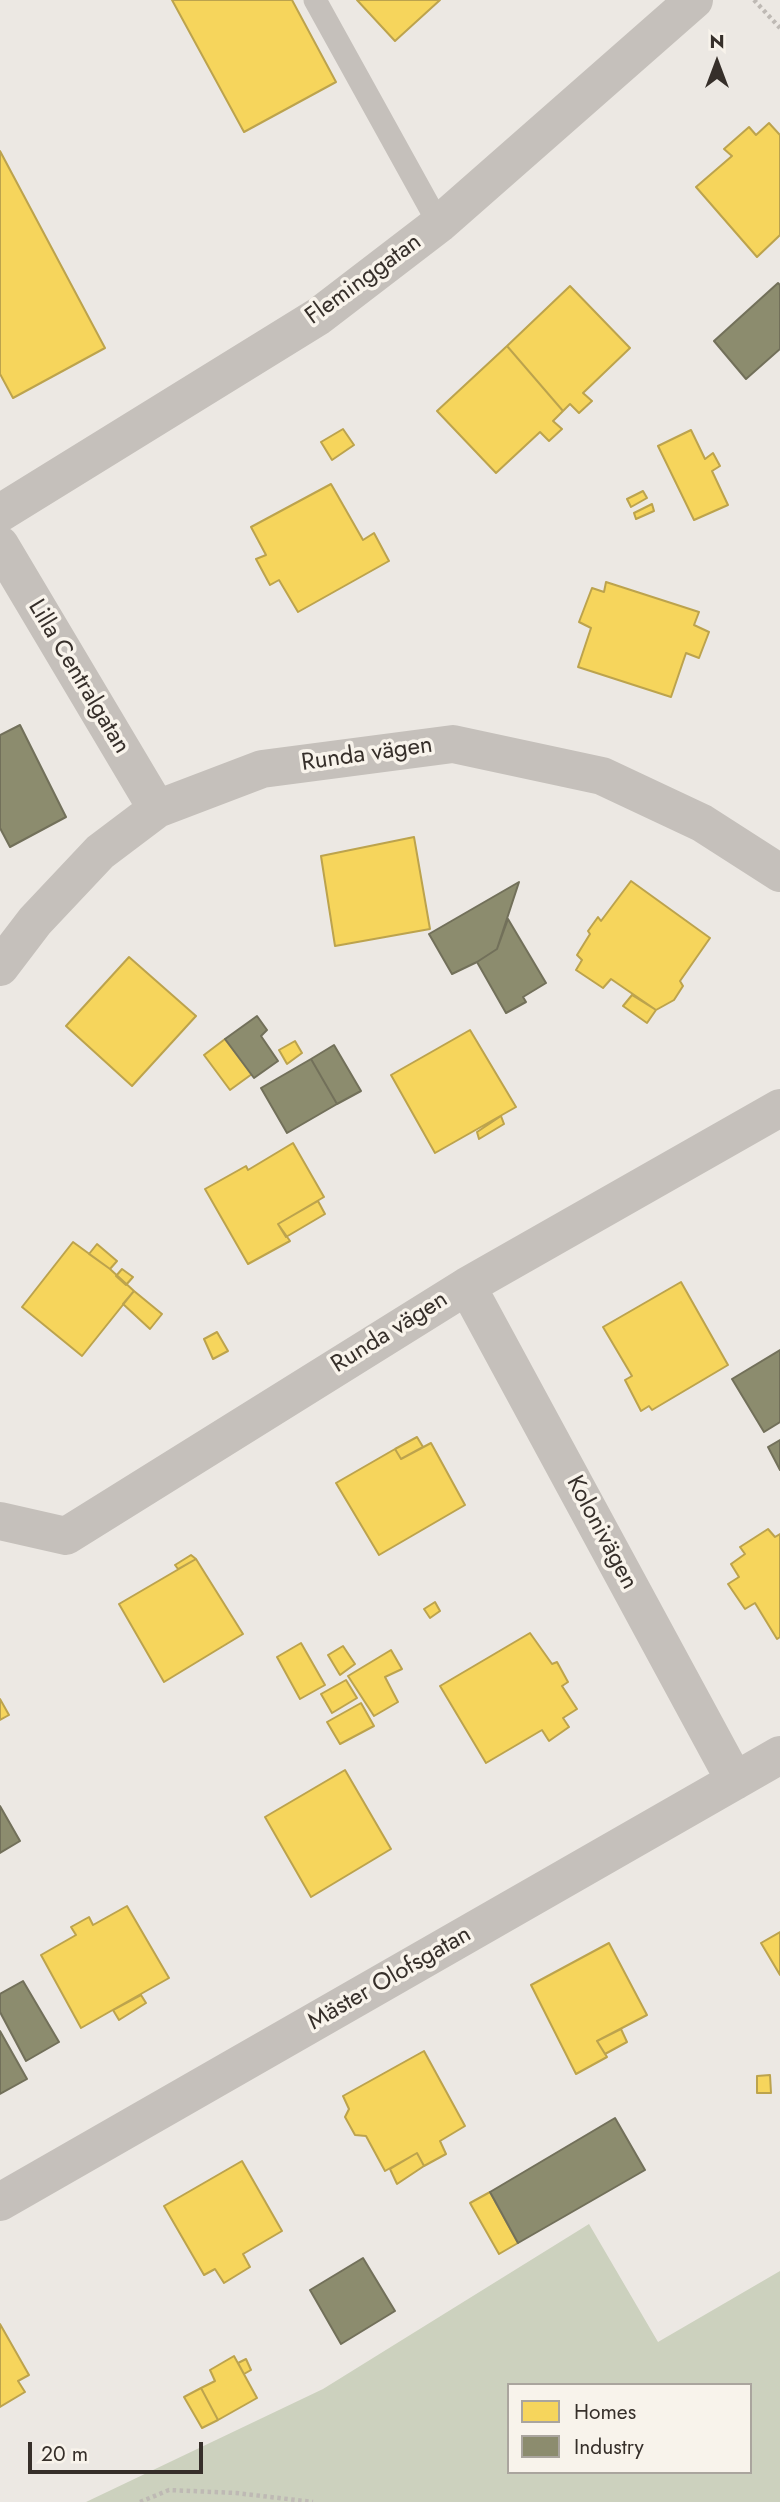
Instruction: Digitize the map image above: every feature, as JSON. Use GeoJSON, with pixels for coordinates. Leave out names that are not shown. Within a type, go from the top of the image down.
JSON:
{"type":"FeatureCollection","features":[{"type":"Feature","properties":{"kind":"street","name":"Fleminggatan"},"geometry":{"type":"LineString","coordinates":[[0,513],[319,316],[439,224],[694,0]]}},
{"type":"Feature","properties":{"kind":"street","name":"Lilla Centralgatan"},"geometry":{"type":"LineString","coordinates":[[0,545],[157,809]]}},
{"type":"Feature","properties":{"kind":"street","name":"Runda vägen"},"geometry":{"type":"LineString","coordinates":[[0,967],[35,921],[100,852],[157,809],[262,769],[453,744],[602,776],[702,823],[780,873]]}},
{"type":"Feature","properties":{"kind":"street","name":"Runda vägen"},"geometry":{"type":"LineString","coordinates":[[0,1521],[66,1536],[467,1286],[780,1108]]}},
{"type":"Feature","properties":{"kind":"street","name":"Kolonivägen"},"geometry":{"type":"LineString","coordinates":[[467,1286],[735,1781]]}},
{"type":"Feature","properties":{"kind":"street","name":"Mäster Olofsgatan"},"geometry":{"type":"LineString","coordinates":[[0,2202],[780,1755]]}},
{"type":"Feature","properties":{"kind":"lane"},"geometry":{"type":"LineString","coordinates":[[315,0],[439,224]]}},
{"type":"Feature","properties":{"kind":"path"},"geometry":{"type":"LineString","coordinates":[[754,0],[780,28]]}},
{"type":"Feature","properties":{"kind":"path"},"geometry":{"type":"LineString","coordinates":[[140,2502],[169,2490],[236,2493],[313,2502]]}},
{"type":"Feature","properties":{"kind":"green space"},"geometry":{"type":"Polygon","coordinates":[[[589,2224],[658,2342],[780,2271],[780,2502],[86,2502],[323,2389],[589,2224]]]}},
{"type":"Feature","properties":{"kind":"building: Homes"},"geometry":{"type":"Polygon","coordinates":[[[172,0],[292,0],[336,82],[244,132],[172,0]]]}},
{"type":"Feature","properties":{"kind":"building: Homes"},"geometry":{"type":"Polygon","coordinates":[[[357,0],[440,0],[395,41],[357,0]]]}},
{"type":"Feature","properties":{"kind":"building: Homes"},"geometry":{"type":"Polygon","coordinates":[[[769,123],[780,135],[780,235],[757,257],[696,187],[732,156],[724,149],[749,127],[756,135],[769,123]]]}},
{"type":"Feature","properties":{"kind":"building: Homes"},"geometry":{"type":"Polygon","coordinates":[[[0,151],[105,348],[13,398],[0,374],[0,151]]]}},
{"type":"Feature","properties":{"kind":"building: Homes"},"geometry":{"type":"Polygon","coordinates":[[[570,286],[630,348],[583,393],[592,401],[579,413],[570,404],[563,411],[507,346],[570,286]]]}},
{"type":"Feature","properties":{"kind":"building: Homes"},"geometry":{"type":"Polygon","coordinates":[[[507,346],[563,411],[553,421],[562,429],[549,441],[540,432],[496,473],[437,411],[507,346]]]}},
{"type":"Feature","properties":{"kind":"building: Homes"},"geometry":{"type":"Polygon","coordinates":[[[343,429],[354,445],[332,460],[321,442],[343,429]]]}},
{"type":"Feature","properties":{"kind":"building: Homes"},"geometry":{"type":"Polygon","coordinates":[[[691,430],[705,459],[713,453],[720,466],[712,471],[728,505],[694,520],[658,446],[691,430]]]}},
{"type":"Feature","properties":{"kind":"building: Homes"},"geometry":{"type":"Polygon","coordinates":[[[331,484],[363,540],[374,533],[389,561],[298,612],[279,580],[270,585],[256,559],[266,555],[251,527],[331,484]]]}},
{"type":"Feature","properties":{"kind":"building: Homes"},"geometry":{"type":"Polygon","coordinates":[[[643,491],[647,498],[631,507],[627,499],[643,491]]]}},
{"type":"Feature","properties":{"kind":"building: Homes"},"geometry":{"type":"Polygon","coordinates":[[[652,504],[654,511],[636,519],[634,513],[652,504]]]}},
{"type":"Feature","properties":{"kind":"building: Homes"},"geometry":{"type":"Polygon","coordinates":[[[606,582],[699,612],[694,625],[709,632],[699,658],[686,653],[671,697],[578,667],[591,628],[579,622],[592,588],[604,592],[606,582]]]}},
{"type":"Feature","properties":{"kind":"building: Homes"},"geometry":{"type":"Polygon","coordinates":[[[414,837],[430,929],[335,946],[321,856],[414,837]]]}},
{"type":"Feature","properties":{"kind":"building: Homes"},"geometry":{"type":"Polygon","coordinates":[[[631,881],[710,938],[680,981],[683,986],[674,1000],[656,1010],[611,979],[603,988],[576,970],[582,960],[577,955],[590,934],[588,931],[598,917],[601,921],[631,881]]]}},
{"type":"Feature","properties":{"kind":"building: Homes"},"geometry":{"type":"Polygon","coordinates":[[[129,957],[196,1016],[132,1086],[66,1026],[129,957]]]}},
{"type":"Feature","properties":{"kind":"building: Homes"},"geometry":{"type":"Polygon","coordinates":[[[632,995],[656,1010],[647,1023],[623,1006],[632,995]]]}},
{"type":"Feature","properties":{"kind":"building: Homes"},"geometry":{"type":"Polygon","coordinates":[[[470,1030],[516,1107],[435,1153],[391,1075],[470,1030]]]}},
{"type":"Feature","properties":{"kind":"building: Homes"},"geometry":{"type":"Polygon","coordinates":[[[225,1039],[252,1074],[230,1090],[204,1055],[225,1039]]]}},
{"type":"Feature","properties":{"kind":"building: Homes"},"geometry":{"type":"Polygon","coordinates":[[[295,1041],[302,1053],[287,1064],[279,1050],[295,1041]]]}},
{"type":"Feature","properties":{"kind":"building: Homes"},"geometry":{"type":"Polygon","coordinates":[[[501,1116],[504,1124],[479,1139],[477,1132],[501,1116]]]}},
{"type":"Feature","properties":{"kind":"building: Homes"},"geometry":{"type":"Polygon","coordinates":[[[293,1143],[324,1197],[278,1224],[290,1241],[248,1264],[205,1189],[246,1166],[248,1170],[293,1143]]]}},
{"type":"Feature","properties":{"kind":"building: Homes"},"geometry":{"type":"Polygon","coordinates":[[[318,1201],[325,1214],[286,1237],[278,1224],[318,1201]]]}},
{"type":"Feature","properties":{"kind":"building: Homes"},"geometry":{"type":"Polygon","coordinates":[[[73,1242],[110,1269],[134,1291],[82,1356],[22,1307],[73,1242]]]}},
{"type":"Feature","properties":{"kind":"building: Homes"},"geometry":{"type":"Polygon","coordinates":[[[97,1244],[117,1261],[110,1269],[89,1254],[97,1244]]]}},
{"type":"Feature","properties":{"kind":"building: Homes"},"geometry":{"type":"Polygon","coordinates":[[[122,1269],[133,1277],[126,1285],[116,1276],[122,1269]]]}},
{"type":"Feature","properties":{"kind":"building: Homes"},"geometry":{"type":"Polygon","coordinates":[[[681,1282],[728,1365],[652,1410],[649,1406],[641,1411],[625,1380],[632,1376],[603,1327],[681,1282]]]}},
{"type":"Feature","properties":{"kind":"building: Homes"},"geometry":{"type":"Polygon","coordinates":[[[134,1291],[162,1314],[150,1329],[123,1304],[134,1291]]]}},
{"type":"Feature","properties":{"kind":"building: Homes"},"geometry":{"type":"Polygon","coordinates":[[[217,1332],[228,1351],[213,1359],[204,1339],[217,1332]]]}},
{"type":"Feature","properties":{"kind":"building: Homes"},"geometry":{"type":"Polygon","coordinates":[[[417,1437],[423,1447],[401,1459],[395,1449],[417,1437]]]}},
{"type":"Feature","properties":{"kind":"building: Homes"},"geometry":{"type":"Polygon","coordinates":[[[431,1443],[465,1505],[379,1555],[336,1483],[395,1449],[401,1459],[431,1443]]]}},
{"type":"Feature","properties":{"kind":"building: Homes"},"geometry":{"type":"Polygon","coordinates":[[[768,1529],[775,1537],[780,1534],[780,1637],[777,1639],[755,1603],[745,1609],[728,1584],[739,1577],[731,1564],[745,1554],[740,1547],[768,1529]]]}},
{"type":"Feature","properties":{"kind":"building: Homes"},"geometry":{"type":"Polygon","coordinates":[[[191,1555],[196,1559],[178,1569],[175,1565],[191,1555]]]}},
{"type":"Feature","properties":{"kind":"building: Homes"},"geometry":{"type":"Polygon","coordinates":[[[196,1559],[243,1634],[164,1682],[119,1604],[196,1559]]]}},
{"type":"Feature","properties":{"kind":"building: Homes"},"geometry":{"type":"Polygon","coordinates":[[[435,1602],[440,1611],[430,1618],[424,1609],[435,1602]]]}},
{"type":"Feature","properties":{"kind":"building: Homes"},"geometry":{"type":"Polygon","coordinates":[[[530,1633],[552,1664],[557,1662],[568,1682],[562,1686],[577,1709],[563,1718],[569,1727],[549,1741],[542,1730],[486,1763],[440,1686],[530,1633]]]}},
{"type":"Feature","properties":{"kind":"building: Homes"},"geometry":{"type":"Polygon","coordinates":[[[301,1643],[325,1685],[300,1699],[277,1657],[301,1643]]]}},
{"type":"Feature","properties":{"kind":"building: Homes"},"geometry":{"type":"Polygon","coordinates":[[[343,1646],[355,1664],[340,1675],[328,1655],[343,1646]]]}},
{"type":"Feature","properties":{"kind":"building: Homes"},"geometry":{"type":"Polygon","coordinates":[[[391,1650],[402,1669],[385,1677],[398,1702],[374,1716],[348,1676],[391,1650]]]}},
{"type":"Feature","properties":{"kind":"building: Homes"},"geometry":{"type":"Polygon","coordinates":[[[346,1680],[357,1698],[332,1713],[321,1694],[346,1680]]]}},
{"type":"Feature","properties":{"kind":"building: Homes"},"geometry":{"type":"Polygon","coordinates":[[[0,1699],[9,1715],[0,1720],[0,1699]]]}},
{"type":"Feature","properties":{"kind":"building: Homes"},"geometry":{"type":"Polygon","coordinates":[[[361,1703],[374,1726],[340,1744],[327,1722],[361,1703]]]}},
{"type":"Feature","properties":{"kind":"building: Homes"},"geometry":{"type":"Polygon","coordinates":[[[345,1770],[391,1849],[311,1897],[265,1817],[345,1770]]]}},
{"type":"Feature","properties":{"kind":"building: Homes"},"geometry":{"type":"Polygon","coordinates":[[[127,1906],[169,1978],[81,2028],[41,1955],[76,1935],[71,1927],[89,1917],[93,1925],[127,1906]]]}},
{"type":"Feature","properties":{"kind":"building: Homes"},"geometry":{"type":"Polygon","coordinates":[[[780,1932],[780,1975],[761,1943],[780,1932]]]}},
{"type":"Feature","properties":{"kind":"building: Homes"},"geometry":{"type":"Polygon","coordinates":[[[609,1943],[647,2015],[597,2041],[607,2057],[576,2074],[531,1985],[609,1943]]]}},
{"type":"Feature","properties":{"kind":"building: Homes"},"geometry":{"type":"Polygon","coordinates":[[[141,1995],[146,2003],[119,2020],[113,2010],[141,1995]]]}},
{"type":"Feature","properties":{"kind":"building: Homes"},"geometry":{"type":"Polygon","coordinates":[[[621,2029],[627,2042],[605,2054],[597,2041],[621,2029]]]}},
{"type":"Feature","properties":{"kind":"building: Homes"},"geometry":{"type":"Polygon","coordinates":[[[424,2051],[465,2126],[440,2141],[446,2154],[424,2166],[417,2153],[385,2171],[366,2136],[355,2135],[345,2117],[349,2109],[343,2096],[424,2051]]]}},
{"type":"Feature","properties":{"kind":"building: Homes"},"geometry":{"type":"Polygon","coordinates":[[[770,2075],[771,2093],[757,2093],[757,2076],[770,2075]]]}},
{"type":"Feature","properties":{"kind":"building: Homes"},"geometry":{"type":"Polygon","coordinates":[[[417,2153],[424,2166],[397,2184],[390,2169],[417,2153]]]}},
{"type":"Feature","properties":{"kind":"building: Homes"},"geometry":{"type":"Polygon","coordinates":[[[242,2161],[282,2231],[243,2254],[250,2267],[224,2283],[215,2269],[204,2275],[164,2206],[242,2161]]]}},
{"type":"Feature","properties":{"kind":"building: Homes"},"geometry":{"type":"Polygon","coordinates":[[[490,2192],[518,2243],[499,2254],[470,2203],[490,2192]]]}},
{"type":"Feature","properties":{"kind":"building: Homes"},"geometry":{"type":"Polygon","coordinates":[[[0,2324],[29,2375],[18,2381],[25,2392],[0,2407],[0,2324]]]}},
{"type":"Feature","properties":{"kind":"building: Homes"},"geometry":{"type":"Polygon","coordinates":[[[234,2356],[257,2398],[218,2420],[201,2388],[215,2381],[210,2370],[234,2356]]]}},
{"type":"Feature","properties":{"kind":"building: Homes"},"geometry":{"type":"Polygon","coordinates":[[[246,2359],[251,2370],[244,2374],[238,2363],[246,2359]]]}},
{"type":"Feature","properties":{"kind":"building: Homes"},"geometry":{"type":"Polygon","coordinates":[[[201,2388],[218,2420],[202,2428],[184,2397],[201,2388]]]}},
{"type":"Feature","properties":{"kind":"building: Industry"},"geometry":{"type":"Polygon","coordinates":[[[778,283],[780,349],[746,379],[714,341],[778,283]]]}},
{"type":"Feature","properties":{"kind":"building: Industry"},"geometry":{"type":"Polygon","coordinates":[[[20,725],[66,817],[10,847],[0,828],[0,735],[20,725]]]}},
{"type":"Feature","properties":{"kind":"building: Industry"},"geometry":{"type":"Polygon","coordinates":[[[519,882],[497,949],[452,974],[429,934],[519,882]]]}},
{"type":"Feature","properties":{"kind":"building: Industry"},"geometry":{"type":"Polygon","coordinates":[[[508,919],[546,983],[523,997],[526,1002],[506,1013],[477,962],[497,949],[508,919]]]}},
{"type":"Feature","properties":{"kind":"building: Industry"},"geometry":{"type":"Polygon","coordinates":[[[257,1016],[267,1030],[261,1036],[278,1061],[254,1078],[225,1039],[257,1016]]]}},
{"type":"Feature","properties":{"kind":"building: Industry"},"geometry":{"type":"Polygon","coordinates":[[[334,1045],[361,1091],[337,1104],[311,1059],[334,1045]]]}},
{"type":"Feature","properties":{"kind":"building: Industry"},"geometry":{"type":"Polygon","coordinates":[[[311,1059],[337,1104],[287,1133],[261,1088],[311,1059]]]}},
{"type":"Feature","properties":{"kind":"building: Industry"},"geometry":{"type":"Polygon","coordinates":[[[780,1350],[780,1422],[764,1432],[732,1379],[780,1350]]]}},
{"type":"Feature","properties":{"kind":"building: Industry"},"geometry":{"type":"Polygon","coordinates":[[[780,1440],[780,1470],[768,1447],[780,1440]]]}},
{"type":"Feature","properties":{"kind":"building: Industry"},"geometry":{"type":"Polygon","coordinates":[[[0,1806],[20,1841],[0,1853],[0,1806]]]}},
{"type":"Feature","properties":{"kind":"building: Industry"},"geometry":{"type":"Polygon","coordinates":[[[23,1981],[59,2042],[26,2061],[0,2012],[0,1994],[23,1981]]]}},
{"type":"Feature","properties":{"kind":"building: Industry"},"geometry":{"type":"Polygon","coordinates":[[[0,2031],[27,2079],[0,2094],[0,2031]]]}},
{"type":"Feature","properties":{"kind":"building: Industry"},"geometry":{"type":"Polygon","coordinates":[[[615,2118],[645,2170],[518,2243],[490,2192],[615,2118]]]}},
{"type":"Feature","properties":{"kind":"building: Industry"},"geometry":{"type":"Polygon","coordinates":[[[363,2258],[395,2311],[341,2344],[310,2290],[363,2258]]]}}]}
